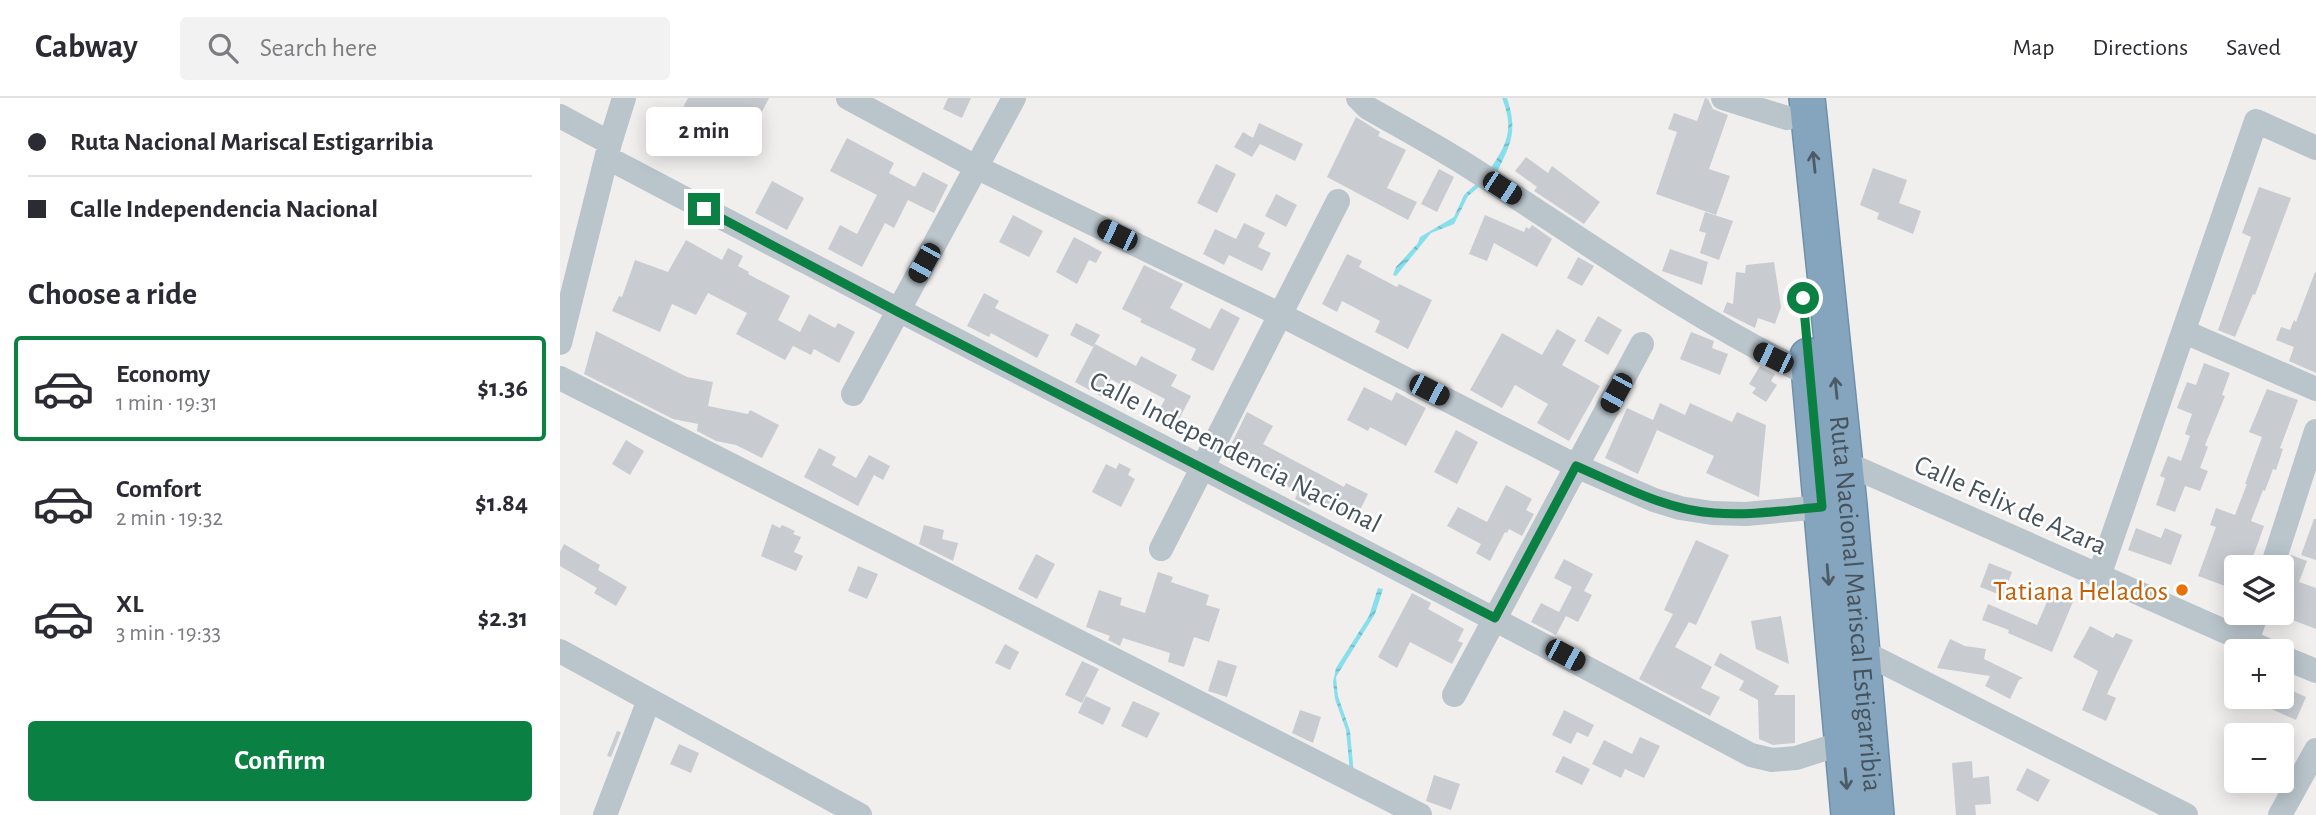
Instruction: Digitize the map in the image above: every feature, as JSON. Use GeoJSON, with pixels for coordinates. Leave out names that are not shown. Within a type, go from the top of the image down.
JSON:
{"type":"FeatureCollection","features":[{"type":"Feature","properties":{"kind":"highway","name":"Ruta Nacional Mariscal Estigarribia"},"geometry":{"type":"LineString","coordinates":[[1793,104],[1810,375],[1849,815]]}},
{"type":"Feature","properties":{"kind":"highway","name":"Ruta Nacional Mariscal Estigarribia"},"geometry":{"type":"LineString","coordinates":[[1793,104],[1843,462],[1876,815]]}},
{"type":"Feature","properties":{"kind":"street"},"geometry":{"type":"LineString","coordinates":[[560,343],[566,294],[624,98]]}},
{"type":"Feature","properties":{"kind":"street"},"geometry":{"type":"LineString","coordinates":[[848,98],[976,167],[1280,315],[1576,466],[1654,500],[1701,512],[1746,514],[1822,507]]}},
{"type":"Feature","properties":{"kind":"street"},"geometry":{"type":"LineString","coordinates":[[853,394],[1014,98]]}},
{"type":"Feature","properties":{"kind":"street"},"geometry":{"type":"LineString","coordinates":[[1358,98],[1368,108],[1462,163],[1755,349],[1810,375]]}},
{"type":"Feature","properties":{"kind":"street"},"geometry":{"type":"LineString","coordinates":[[1723,98],[1793,104]]}},
{"type":"Feature","properties":{"kind":"street","name":"Calle Independencia Nacional"},"geometry":{"type":"LineString","coordinates":[[560,116],[609,151],[898,312],[1495,618],[1751,755],[1772,760],[1797,758],[1843,743]]}},
{"type":"Feature","properties":{"kind":"street"},"geometry":{"type":"LineString","coordinates":[[2099,576],[2256,121],[2316,148]]}},
{"type":"Feature","properties":{"kind":"street"},"geometry":{"type":"LineString","coordinates":[[1161,550],[1338,201]]}},
{"type":"Feature","properties":{"kind":"street"},"geometry":{"type":"LineString","coordinates":[[2185,332],[2316,389]]}},
{"type":"Feature","properties":{"kind":"street"},"geometry":{"type":"LineString","coordinates":[[1454,695],[1642,344]]}},
{"type":"Feature","properties":{"kind":"street"},"geometry":{"type":"LineString","coordinates":[[560,378],[1420,815]]}},
{"type":"Feature","properties":{"kind":"street"},"geometry":{"type":"LineString","coordinates":[[2276,555],[2316,432]]}},
{"type":"Feature","properties":{"kind":"street","name":"Calle Felix de Azara"},"geometry":{"type":"LineString","coordinates":[[1843,462],[2242,639]]}},
{"type":"Feature","properties":{"kind":"street"},"geometry":{"type":"LineString","coordinates":[[560,651],[860,815]]}},
{"type":"Feature","properties":{"kind":"street"},"geometry":{"type":"LineString","coordinates":[[1861,651],[2186,815]]}},
{"type":"Feature","properties":{"kind":"street"},"geometry":{"type":"LineString","coordinates":[[2294,662],[2316,671]]}},
{"type":"Feature","properties":{"kind":"street"},"geometry":{"type":"LineString","coordinates":[[606,815],[649,700]]}},
{"type":"Feature","properties":{"kind":"street"},"geometry":{"type":"LineString","coordinates":[[2280,815],[2316,750]]}},
{"type":"Feature","properties":{"kind":"water"},"geometry":{"type":"Polygon","coordinates":[[[1502,98],[1507,98],[1512,129],[1509,145],[1496,174],[1490,169],[1505,143],[1508,127],[1502,98]]]}},
{"type":"Feature","properties":{"kind":"water"},"geometry":{"type":"Polygon","coordinates":[[[1476,184],[1479,187],[1468,196],[1454,224],[1431,233],[1396,276],[1393,275],[1396,267],[1418,243],[1420,237],[1454,217],[1464,195],[1476,184]]]}},
{"type":"Feature","properties":{"kind":"water"},"geometry":{"type":"Polygon","coordinates":[[[1378,588],[1383,589],[1375,614],[1336,677],[1338,696],[1350,731],[1354,775],[1350,773],[1346,730],[1335,699],[1333,682],[1336,668],[1369,616],[1378,588]]]}},
{"type":"Feature","properties":{"kind":"building"},"geometry":{"type":"Polygon","coordinates":[[[688,98],[769,98],[742,151],[678,117],[688,98]]]}},
{"type":"Feature","properties":{"kind":"building"},"geometry":{"type":"Polygon","coordinates":[[[948,98],[971,98],[962,118],[943,109],[948,98]]]}},
{"type":"Feature","properties":{"kind":"building"},"geometry":{"type":"Polygon","coordinates":[[[1705,98],[1713,109],[1728,115],[1709,169],[1730,176],[1716,215],[1656,194],[1677,132],[1668,129],[1674,113],[1697,121],[1705,98]]]}},
{"type":"Feature","properties":{"kind":"building"},"geometry":{"type":"Polygon","coordinates":[[[1356,117],[1380,132],[1378,136],[1406,150],[1387,188],[1417,202],[1408,220],[1327,177],[1356,117]]]}},
{"type":"Feature","properties":{"kind":"building"},"geometry":{"type":"Polygon","coordinates":[[[1259,123],[1303,144],[1295,161],[1260,144],[1252,157],[1234,147],[1243,132],[1253,138],[1259,123]]]}},
{"type":"Feature","properties":{"kind":"building"},"geometry":{"type":"Polygon","coordinates":[[[847,138],[894,163],[889,173],[915,187],[923,172],[948,185],[934,213],[908,200],[894,228],[885,223],[862,267],[828,249],[840,225],[857,234],[877,195],[830,171],[847,138]]]}},
{"type":"Feature","properties":{"kind":"building"},"geometry":{"type":"Polygon","coordinates":[[[1526,157],[1548,173],[1552,166],[1600,202],[1584,224],[1534,191],[1537,187],[1515,171],[1526,157]]]}},
{"type":"Feature","properties":{"kind":"building"},"geometry":{"type":"Polygon","coordinates":[[[1216,164],[1236,174],[1217,213],[1197,203],[1216,164]]]}},
{"type":"Feature","properties":{"kind":"building"},"geometry":{"type":"Polygon","coordinates":[[[1873,168],[1907,180],[1899,203],[1921,211],[1913,234],[1877,219],[1879,213],[1860,205],[1873,168]]]}},
{"type":"Feature","properties":{"kind":"building"},"geometry":{"type":"Polygon","coordinates":[[[1439,169],[1454,177],[1437,212],[1421,204],[1439,169]]]}},
{"type":"Feature","properties":{"kind":"building"},"geometry":{"type":"Polygon","coordinates":[[[772,181],[804,198],[787,230],[755,213],[772,181]]]}},
{"type":"Feature","properties":{"kind":"building"},"geometry":{"type":"Polygon","coordinates":[[[2259,187],[2291,198],[2255,295],[2253,294],[2235,337],[2218,330],[2251,237],[2242,233],[2259,187]]]}},
{"type":"Feature","properties":{"kind":"building"},"geometry":{"type":"Polygon","coordinates":[[[1276,194],[1297,205],[1286,227],[1265,216],[1276,194]]]}},
{"type":"Feature","properties":{"kind":"building"},"geometry":{"type":"Polygon","coordinates":[[[1705,212],[1733,221],[1719,260],[1700,253],[1706,233],[1699,231],[1705,212]]]}},
{"type":"Feature","properties":{"kind":"building"},"geometry":{"type":"Polygon","coordinates":[[[1013,215],[1043,231],[1029,257],[999,242],[1013,215]]]}},
{"type":"Feature","properties":{"kind":"building"},"geometry":{"type":"Polygon","coordinates":[[[1485,215],[1524,232],[1526,227],[1529,229],[1532,225],[1552,239],[1537,267],[1494,243],[1487,261],[1469,254],[1485,215]]]}},
{"type":"Feature","properties":{"kind":"building"},"geometry":{"type":"Polygon","coordinates":[[[1244,223],[1265,233],[1258,247],[1271,253],[1262,271],[1229,255],[1224,265],[1203,254],[1215,229],[1236,239],[1244,223]]]}},
{"type":"Feature","properties":{"kind":"building"},"geometry":{"type":"Polygon","coordinates":[[[1074,237],[1102,252],[1096,263],[1089,260],[1077,284],[1056,272],[1074,237]]]}},
{"type":"Feature","properties":{"kind":"building"},"geometry":{"type":"Polygon","coordinates":[[[686,240],[722,260],[728,248],[743,256],[738,266],[790,296],[778,320],[800,332],[809,314],[835,328],[838,323],[855,332],[839,363],[814,349],[811,355],[793,346],[785,360],[736,334],[747,313],[708,293],[696,315],[672,304],[660,332],[612,311],[619,296],[622,297],[635,260],[668,272],[686,240]]]}},
{"type":"Feature","properties":{"kind":"building"},"geometry":{"type":"Polygon","coordinates":[[[1670,249],[1708,262],[1702,285],[1662,271],[1670,249]]]}},
{"type":"Feature","properties":{"kind":"building"},"geometry":{"type":"Polygon","coordinates":[[[1347,254],[1362,261],[1359,267],[1397,287],[1399,284],[1432,300],[1408,349],[1375,332],[1380,321],[1342,301],[1337,312],[1322,304],[1347,254]]]}},
{"type":"Feature","properties":{"kind":"building"},"geometry":{"type":"Polygon","coordinates":[[[1578,257],[1594,266],[1582,286],[1567,278],[1578,257]]]}},
{"type":"Feature","properties":{"kind":"building"},"geometry":{"type":"Polygon","coordinates":[[[1774,262],[1781,307],[1775,324],[1758,318],[1755,328],[1723,312],[1727,302],[1733,304],[1736,272],[1745,273],[1746,265],[1774,262]]]}},
{"type":"Feature","properties":{"kind":"building"},"geometry":{"type":"Polygon","coordinates":[[[1144,265],[1183,284],[1170,308],[1210,329],[1221,308],[1240,318],[1213,371],[1191,360],[1196,349],[1140,322],[1142,319],[1122,309],[1144,265]]]}},
{"type":"Feature","properties":{"kind":"building"},"geometry":{"type":"Polygon","coordinates":[[[2315,272],[2316,373],[2289,361],[2294,347],[2276,340],[2281,327],[2290,330],[2294,320],[2296,322],[2315,272]]]}},
{"type":"Feature","properties":{"kind":"building"},"geometry":{"type":"Polygon","coordinates":[[[984,293],[999,301],[995,308],[1049,335],[1037,358],[991,333],[989,337],[967,326],[984,293]]]}},
{"type":"Feature","properties":{"kind":"building"},"geometry":{"type":"Polygon","coordinates":[[[1598,316],[1622,330],[1608,355],[1584,341],[1598,316]]]}},
{"type":"Feature","properties":{"kind":"building"},"geometry":{"type":"Polygon","coordinates":[[[1076,323],[1100,335],[1093,347],[1070,335],[1076,323]]]}},
{"type":"Feature","properties":{"kind":"building"},"geometry":{"type":"Polygon","coordinates":[[[1557,329],[1576,340],[1562,365],[1600,386],[1569,441],[1537,423],[1548,404],[1515,385],[1502,408],[1470,390],[1502,333],[1542,355],[1557,329]]]}},
{"type":"Feature","properties":{"kind":"building"},"geometry":{"type":"Polygon","coordinates":[[[596,331],[687,377],[713,382],[708,406],[748,414],[750,410],[779,425],[762,458],[736,445],[716,441],[697,431],[698,424],[673,419],[584,374],[596,331]]]}},
{"type":"Feature","properties":{"kind":"building"},"geometry":{"type":"Polygon","coordinates":[[[1691,332],[1714,341],[1712,348],[1728,354],[1720,375],[1680,359],[1691,332]]]}},
{"type":"Feature","properties":{"kind":"building"},"geometry":{"type":"Polygon","coordinates":[[[1095,344],[1136,366],[1141,356],[1177,375],[1171,386],[1191,396],[1176,425],[1157,414],[1165,399],[1129,380],[1125,387],[1111,379],[1102,397],[1075,382],[1095,344]]]}},
{"type":"Feature","properties":{"kind":"building"},"geometry":{"type":"Polygon","coordinates":[[[2204,363],[2230,373],[2222,395],[2225,396],[2205,445],[2208,447],[2200,468],[2208,471],[2200,491],[2185,486],[2175,512],[2156,505],[2165,478],[2160,476],[2168,456],[2181,461],[2190,436],[2185,434],[2192,414],[2177,408],[2187,382],[2196,385],[2204,363]]]}},
{"type":"Feature","properties":{"kind":"building"},"geometry":{"type":"Polygon","coordinates":[[[1760,366],[1775,374],[1771,381],[1777,385],[1766,402],[1752,393],[1756,388],[1749,384],[1760,366]]]}},
{"type":"Feature","properties":{"kind":"building"},"geometry":{"type":"Polygon","coordinates":[[[1364,387],[1392,401],[1396,392],[1426,408],[1406,446],[1370,427],[1368,431],[1347,420],[1364,387]]]}},
{"type":"Feature","properties":{"kind":"building"},"geometry":{"type":"Polygon","coordinates":[[[2267,389],[2298,400],[2280,448],[2283,449],[2276,470],[2273,469],[2251,521],[2264,526],[2253,555],[2224,555],[2224,586],[2198,576],[2216,527],[2210,525],[2216,508],[2235,515],[2247,484],[2262,437],[2249,432],[2267,389]]]}},
{"type":"Feature","properties":{"kind":"building"},"geometry":{"type":"Polygon","coordinates":[[[1660,403],[1685,415],[1690,403],[1732,422],[1737,412],[1766,425],[1759,497],[1706,473],[1714,456],[1657,430],[1638,474],[1605,458],[1627,408],[1653,420],[1660,403]]]}},
{"type":"Feature","properties":{"kind":"building"},"geometry":{"type":"Polygon","coordinates":[[[1247,412],[1273,426],[1263,444],[1344,487],[1346,483],[1368,494],[1354,522],[1312,501],[1309,506],[1295,499],[1298,492],[1251,467],[1249,470],[1225,457],[1247,412]]]}},
{"type":"Feature","properties":{"kind":"building"},"geometry":{"type":"Polygon","coordinates":[[[1456,430],[1478,442],[1457,484],[1434,472],[1456,430]]]}},
{"type":"Feature","properties":{"kind":"building"},"geometry":{"type":"Polygon","coordinates":[[[626,440],[644,451],[630,475],[612,464],[626,440]]]}},
{"type":"Feature","properties":{"kind":"building"},"geometry":{"type":"Polygon","coordinates":[[[819,448],[836,457],[832,465],[856,478],[869,455],[890,466],[883,480],[874,475],[858,506],[804,477],[819,448]]]}},
{"type":"Feature","properties":{"kind":"building"},"geometry":{"type":"Polygon","coordinates":[[[1119,463],[1131,469],[1128,475],[1135,479],[1121,507],[1092,492],[1106,464],[1116,469],[1119,463]]]}},
{"type":"Feature","properties":{"kind":"building"},"geometry":{"type":"Polygon","coordinates":[[[1506,485],[1532,499],[1526,510],[1534,514],[1522,536],[1509,529],[1505,532],[1490,561],[1476,553],[1481,544],[1447,526],[1458,507],[1487,522],[1506,485]]]}},
{"type":"Feature","properties":{"kind":"building"},"geometry":{"type":"Polygon","coordinates":[[[2316,519],[2316,560],[2301,555],[2316,519]]]}},
{"type":"Feature","properties":{"kind":"building"},"geometry":{"type":"Polygon","coordinates":[[[772,524],[780,528],[782,525],[801,537],[794,552],[803,556],[796,571],[761,556],[772,524]]]}},
{"type":"Feature","properties":{"kind":"building"},"geometry":{"type":"Polygon","coordinates":[[[924,525],[944,530],[942,539],[958,543],[953,561],[919,544],[924,525]]]}},
{"type":"Feature","properties":{"kind":"building"},"geometry":{"type":"Polygon","coordinates":[[[2136,528],[2161,538],[2165,528],[2182,535],[2171,565],[2128,550],[2136,528]]]}},
{"type":"Feature","properties":{"kind":"building"},"geometry":{"type":"Polygon","coordinates":[[[1696,540],[1729,555],[1696,625],[1689,622],[1675,647],[1712,667],[1701,688],[1720,697],[1710,716],[1639,679],[1673,614],[1664,610],[1696,540]]]}},
{"type":"Feature","properties":{"kind":"building"},"geometry":{"type":"Polygon","coordinates":[[[564,544],[600,565],[598,570],[627,587],[616,606],[594,593],[597,588],[560,566],[560,552],[564,544]]]}},
{"type":"Feature","properties":{"kind":"building"},"geometry":{"type":"Polygon","coordinates":[[[1036,554],[1055,564],[1037,599],[1018,589],[1036,554]]]}},
{"type":"Feature","properties":{"kind":"building"},"geometry":{"type":"Polygon","coordinates":[[[2294,556],[2307,561],[2299,582],[2316,588],[2316,629],[2294,621],[2294,556]]]}},
{"type":"Feature","properties":{"kind":"building"},"geometry":{"type":"Polygon","coordinates":[[[1564,559],[1593,574],[1584,591],[1592,595],[1578,622],[1566,616],[1556,635],[1531,622],[1541,603],[1559,612],[1572,587],[1554,578],[1564,559]]]}},
{"type":"Feature","properties":{"kind":"building"},"geometry":{"type":"Polygon","coordinates":[[[1989,563],[2012,572],[2003,596],[1980,587],[1989,563]]]}},
{"type":"Feature","properties":{"kind":"building"},"geometry":{"type":"Polygon","coordinates":[[[858,566],[878,574],[867,599],[848,591],[858,566]]]}},
{"type":"Feature","properties":{"kind":"building"},"geometry":{"type":"Polygon","coordinates":[[[1158,572],[1173,577],[1171,582],[1209,595],[1206,605],[1220,609],[1209,642],[1194,637],[1184,667],[1168,662],[1170,653],[1123,638],[1120,646],[1108,640],[1110,636],[1086,627],[1099,590],[1122,598],[1120,605],[1145,613],[1158,572]]]}},
{"type":"Feature","properties":{"kind":"building"},"geometry":{"type":"Polygon","coordinates":[[[2053,588],[2075,597],[2052,652],[2008,633],[2009,630],[1982,620],[1988,604],[2037,625],[2053,588]]]}},
{"type":"Feature","properties":{"kind":"building"},"geometry":{"type":"Polygon","coordinates":[[[1412,593],[1431,603],[1428,609],[1464,629],[1458,641],[1463,643],[1452,664],[1410,642],[1397,668],[1378,657],[1412,593]]]}},
{"type":"Feature","properties":{"kind":"building"},"geometry":{"type":"Polygon","coordinates":[[[1781,616],[1789,664],[1756,649],[1751,621],[1781,616]]]}},
{"type":"Feature","properties":{"kind":"building"},"geometry":{"type":"Polygon","coordinates":[[[2090,626],[2113,638],[2116,633],[2133,640],[2107,694],[2116,698],[2106,721],[2082,710],[2098,671],[2073,657],[2090,626]]]}},
{"type":"Feature","properties":{"kind":"building"},"geometry":{"type":"Polygon","coordinates":[[[1950,639],[1965,646],[1986,649],[1984,659],[2023,678],[2019,680],[2010,699],[1985,686],[1990,676],[1937,668],[1950,639]]]}},
{"type":"Feature","properties":{"kind":"building"},"geometry":{"type":"Polygon","coordinates":[[[1005,644],[1019,652],[1010,670],[995,663],[1005,644]]]}},
{"type":"Feature","properties":{"kind":"building"},"geometry":{"type":"Polygon","coordinates":[[[1720,653],[1779,686],[1774,695],[1795,695],[1795,743],[1773,745],[1759,739],[1758,700],[1739,690],[1744,681],[1714,665],[1720,653]]]}},
{"type":"Feature","properties":{"kind":"building"},"geometry":{"type":"Polygon","coordinates":[[[1218,660],[1237,666],[1227,697],[1208,691],[1218,660]]]}},
{"type":"Feature","properties":{"kind":"building"},"geometry":{"type":"Polygon","coordinates":[[[1082,661],[1099,669],[1082,703],[1065,695],[1082,661]]]}},
{"type":"Feature","properties":{"kind":"building"},"geometry":{"type":"Polygon","coordinates":[[[2294,692],[2306,697],[2296,720],[2272,709],[2294,709],[2294,692]]]}},
{"type":"Feature","properties":{"kind":"building"},"geometry":{"type":"Polygon","coordinates":[[[1086,696],[1111,708],[1103,725],[1078,713],[1086,696]]]}},
{"type":"Feature","properties":{"kind":"building"},"geometry":{"type":"Polygon","coordinates":[[[1133,701],[1160,713],[1147,738],[1121,726],[1133,701]]]}},
{"type":"Feature","properties":{"kind":"building"},"geometry":{"type":"Polygon","coordinates":[[[1300,710],[1321,717],[1313,743],[1292,733],[1300,710]]]}},
{"type":"Feature","properties":{"kind":"building"},"geometry":{"type":"Polygon","coordinates":[[[1564,710],[1594,725],[1588,737],[1577,732],[1571,744],[1552,735],[1564,710]]]}},
{"type":"Feature","properties":{"kind":"building"},"geometry":{"type":"Polygon","coordinates":[[[617,731],[621,732],[611,757],[607,756],[617,731]]]}},
{"type":"Feature","properties":{"kind":"building"},"geometry":{"type":"Polygon","coordinates":[[[1640,737],[1660,746],[1644,778],[1625,769],[1621,778],[1592,764],[1604,740],[1632,754],[1640,737]]]}},
{"type":"Feature","properties":{"kind":"building"},"geometry":{"type":"Polygon","coordinates":[[[679,744],[699,753],[691,773],[670,764],[679,744]]]}},
{"type":"Feature","properties":{"kind":"building"},"geometry":{"type":"Polygon","coordinates":[[[1563,756],[1590,769],[1582,785],[1555,772],[1563,756]]]}},
{"type":"Feature","properties":{"kind":"building"},"geometry":{"type":"Polygon","coordinates":[[[1972,761],[1973,778],[1989,776],[1991,804],[1975,805],[1976,815],[1956,815],[1952,763],[1972,761]]]}},
{"type":"Feature","properties":{"kind":"building"},"geometry":{"type":"Polygon","coordinates":[[[2027,768],[2050,780],[2038,802],[2016,790],[2027,768]]]}},
{"type":"Feature","properties":{"kind":"building"},"geometry":{"type":"Polygon","coordinates":[[[1434,775],[1460,784],[1451,810],[1426,801],[1434,775]]]}},
{"type":"Feature","properties":{"kind":"place","name":"Tatiana Helados"},"geometry":{"type":"Point","coordinates":[2182,590]}},
{"type":"Feature","properties":{"kind":"route"},"geometry":{"type":"LineString","coordinates":[[704,209],[898,312],[1495,618],[1576,466],[1654,500],[1696,511],[1746,514],[1822,507],[1803,298]]}}]}
